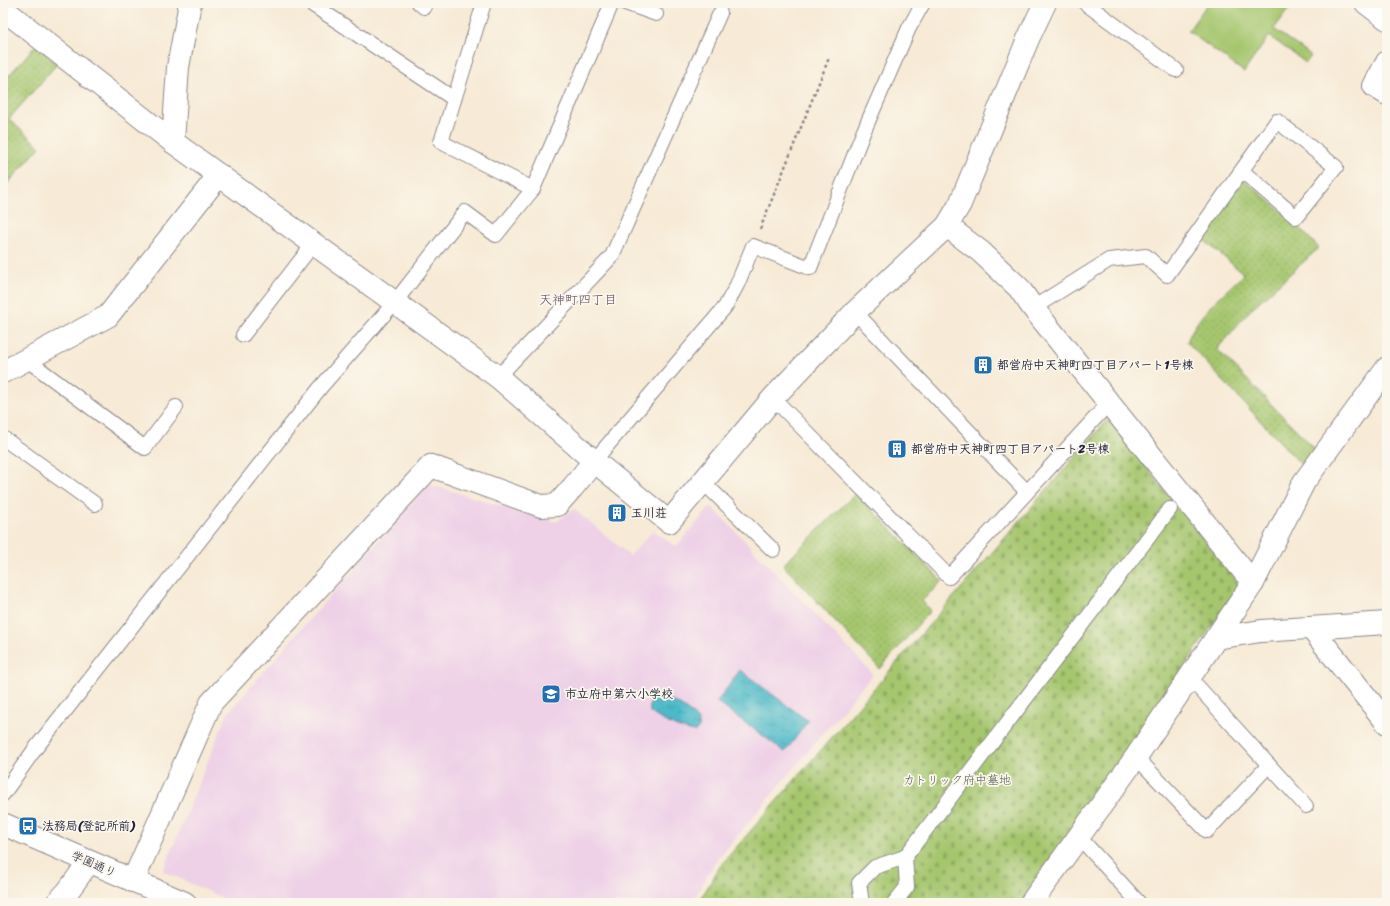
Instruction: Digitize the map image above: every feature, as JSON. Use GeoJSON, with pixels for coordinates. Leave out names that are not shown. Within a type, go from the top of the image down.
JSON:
{"type":"FeatureCollection","features":[{"type":"Feature","properties":{"kind":"street"},"geometry":{"type":"LineString","coordinates":[[173,142],[178,67],[187,10],[190,3]]}},
{"type":"Feature","properties":{"kind":"street"},"geometry":{"type":"LineString","coordinates":[[3,9],[173,142],[220,174],[498,377],[594,461],[669,522],[773,398],[855,312],[947,226],[960,204],[1028,39],[1045,3]]}},
{"type":"Feature","properties":{"kind":"street"},"geometry":{"type":"LineString","coordinates":[[1366,3],[1387,19]]}},
{"type":"Feature","properties":{"kind":"street"},"geometry":{"type":"LineString","coordinates":[[1387,62],[1374,86],[1387,94]]}},
{"type":"Feature","properties":{"kind":"street"},"geometry":{"type":"LineString","coordinates":[[11,364],[108,316],[220,174]]}},
{"type":"Feature","properties":{"kind":"street"},"geometry":{"type":"LineString","coordinates":[[947,226],[981,252],[1020,288],[1033,308],[1253,583]]}},
{"type":"Feature","properties":{"kind":"street"},"geometry":{"type":"LineString","coordinates":[[1031,903],[1136,757],[1253,583],[1304,482],[1387,368]]}},
{"type":"Feature","properties":{"kind":"street"},"geometry":{"type":"LineString","coordinates":[[133,881],[211,703],[431,466],[541,506],[557,505],[594,461]]}},
{"type":"Feature","properties":{"kind":"street"},"geometry":{"type":"LineString","coordinates":[[1216,638],[1261,631],[1387,623]]}},
{"type":"Feature","properties":{"kind":"street"},"geometry":{"type":"LineString","coordinates":[[1311,628],[1387,723]]}},
{"type":"Feature","properties":{"kind":"street","name":"学園通り"},"geometry":{"type":"LineString","coordinates":[[3,824],[185,903]]}},
{"type":"Feature","properties":{"kind":"street"},"geometry":{"type":"LineString","coordinates":[[57,903],[68,891],[89,862]]}},
{"type":"Feature","properties":{"kind":"lane"},"geometry":{"type":"LineString","coordinates":[[310,3],[454,99]]}},
{"type":"Feature","properties":{"kind":"lane"},"geometry":{"type":"LineString","coordinates":[[484,3],[441,142],[533,189]]}},
{"type":"Feature","properties":{"kind":"lane"},"geometry":{"type":"LineString","coordinates":[[3,794],[35,749],[320,388],[395,302],[465,212],[496,236],[533,189],[612,3]]}},
{"type":"Feature","properties":{"kind":"lane"},"geometry":{"type":"LineString","coordinates":[[625,3],[656,14]]}},
{"type":"Feature","properties":{"kind":"lane"},"geometry":{"type":"LineString","coordinates":[[594,461],[725,307],[737,285],[753,246],[810,268],[863,133],[909,28],[923,3]]}},
{"type":"Feature","properties":{"kind":"lane"},"geometry":{"type":"LineString","coordinates":[[1085,3],[1176,70]]}},
{"type":"Feature","properties":{"kind":"lane"},"geometry":{"type":"LineString","coordinates":[[498,377],[612,256],[720,13]]}},
{"type":"Feature","properties":{"kind":"lane"},"geometry":{"type":"LineString","coordinates":[[1033,308],[1109,260],[1146,256],[1167,276],[1242,171],[1278,121],[1336,167],[1296,217],[1242,171]]}},
{"type":"Feature","properties":{"kind":"lane"},"geometry":{"type":"LineString","coordinates":[[243,335],[314,243]]}},
{"type":"Feature","properties":{"kind":"lane"},"geometry":{"type":"LineString","coordinates":[[855,312],[1027,492]]}},
{"type":"Feature","properties":{"kind":"lane"},"geometry":{"type":"LineString","coordinates":[[11,364],[145,448],[176,407]]}},
{"type":"Feature","properties":{"kind":"lane"},"geometry":{"type":"LineString","coordinates":[[773,398],[949,577],[1109,403]]}},
{"type":"Feature","properties":{"kind":"lane"},"geometry":{"type":"LineString","coordinates":[[3,438],[95,504]]}},
{"type":"Feature","properties":{"kind":"lane"},"geometry":{"type":"LineString","coordinates":[[703,482],[772,550]]}},
{"type":"Feature","properties":{"kind":"lane"},"geometry":{"type":"LineString","coordinates":[[862,903],[859,883],[875,867],[905,857],[1170,509]]}},
{"type":"Feature","properties":{"kind":"lane"},"geometry":{"type":"LineString","coordinates":[[1189,677],[1306,806]]}},
{"type":"Feature","properties":{"kind":"lane"},"geometry":{"type":"LineString","coordinates":[[1136,757],[1207,831],[1269,765]]}},
{"type":"Feature","properties":{"kind":"lane"},"geometry":{"type":"LineString","coordinates":[[1079,838],[1139,903]]}},
{"type":"Feature","properties":{"kind":"lane"},"geometry":{"type":"LineString","coordinates":[[894,903],[907,887],[905,857]]}},
{"type":"Feature","properties":{"kind":"path"},"geometry":{"type":"LineString","coordinates":[[753,246],[829,58]]}},
{"type":"Feature","properties":{"kind":"shaded area","name":"市立府中第六小学校"},"geometry":{"type":"Polygon","coordinates":[[[428,484],[556,522],[574,509],[630,556],[653,530],[676,547],[711,506],[873,674],[716,861],[692,903],[234,903],[163,871],[227,714],[428,484]]]}},
{"type":"Feature","properties":{"kind":"green space"},"geometry":{"type":"Polygon","coordinates":[[[1208,3],[1267,3],[1274,8],[1278,3],[1293,3],[1274,29],[1311,56],[1306,63],[1269,36],[1244,72],[1188,31],[1208,3]]]}},
{"type":"Feature","properties":{"kind":"green space"},"geometry":{"type":"Polygon","coordinates":[[[36,45],[57,64],[9,119],[40,147],[3,189],[3,82],[36,45]]]}},
{"type":"Feature","properties":{"kind":"green space"},"geometry":{"type":"Polygon","coordinates":[[[1242,178],[1293,221],[1319,248],[1252,308],[1217,349],[1321,455],[1308,472],[1187,342],[1197,322],[1204,313],[1244,274],[1200,237],[1242,178]]]}},
{"type":"Feature","properties":{"kind":"green space","name":"カトリック府中墓地"},"geometry":{"type":"Polygon","coordinates":[[[1108,419],[1240,585],[1022,903],[698,903],[721,865],[1108,419]]]}},
{"type":"Feature","properties":{"kind":"green space"},"geometry":{"type":"Polygon","coordinates":[[[856,493],[942,581],[922,601],[930,611],[880,669],[783,565],[856,493]]]}},
{"type":"Feature","properties":{"kind":"water"},"geometry":{"type":"Polygon","coordinates":[[[740,670],[808,721],[785,752],[717,702],[740,670]]]}},
{"type":"Feature","properties":{"kind":"water"},"geometry":{"type":"Polygon","coordinates":[[[659,695],[675,702],[694,716],[699,724],[697,730],[695,732],[677,727],[650,712],[651,702],[659,695]]]}},
{"type":"Feature","properties":{"kind":"place","name":"都営府中天神町四丁目アパート1号棟"},"geometry":{"type":"Point","coordinates":[983,365]}},
{"type":"Feature","properties":{"kind":"place","name":"都営府中天神町四丁目アパート2号棟"},"geometry":{"type":"Point","coordinates":[897,449]}},
{"type":"Feature","properties":{"kind":"place","name":"玉川荘"},"geometry":{"type":"Point","coordinates":[617,513]}},
{"type":"Feature","properties":{"kind":"place","name":"市立府中第六小学校"},"geometry":{"type":"Point","coordinates":[551,694]}},
{"type":"Feature","properties":{"kind":"place","name":"法務局(登記所前)"},"geometry":{"type":"Point","coordinates":[28,826]}},
{"type":"Feature","properties":{"kind":"district","name":"天神町四丁目"},"geometry":{"type":"Point","coordinates":[578,299]}}]}
